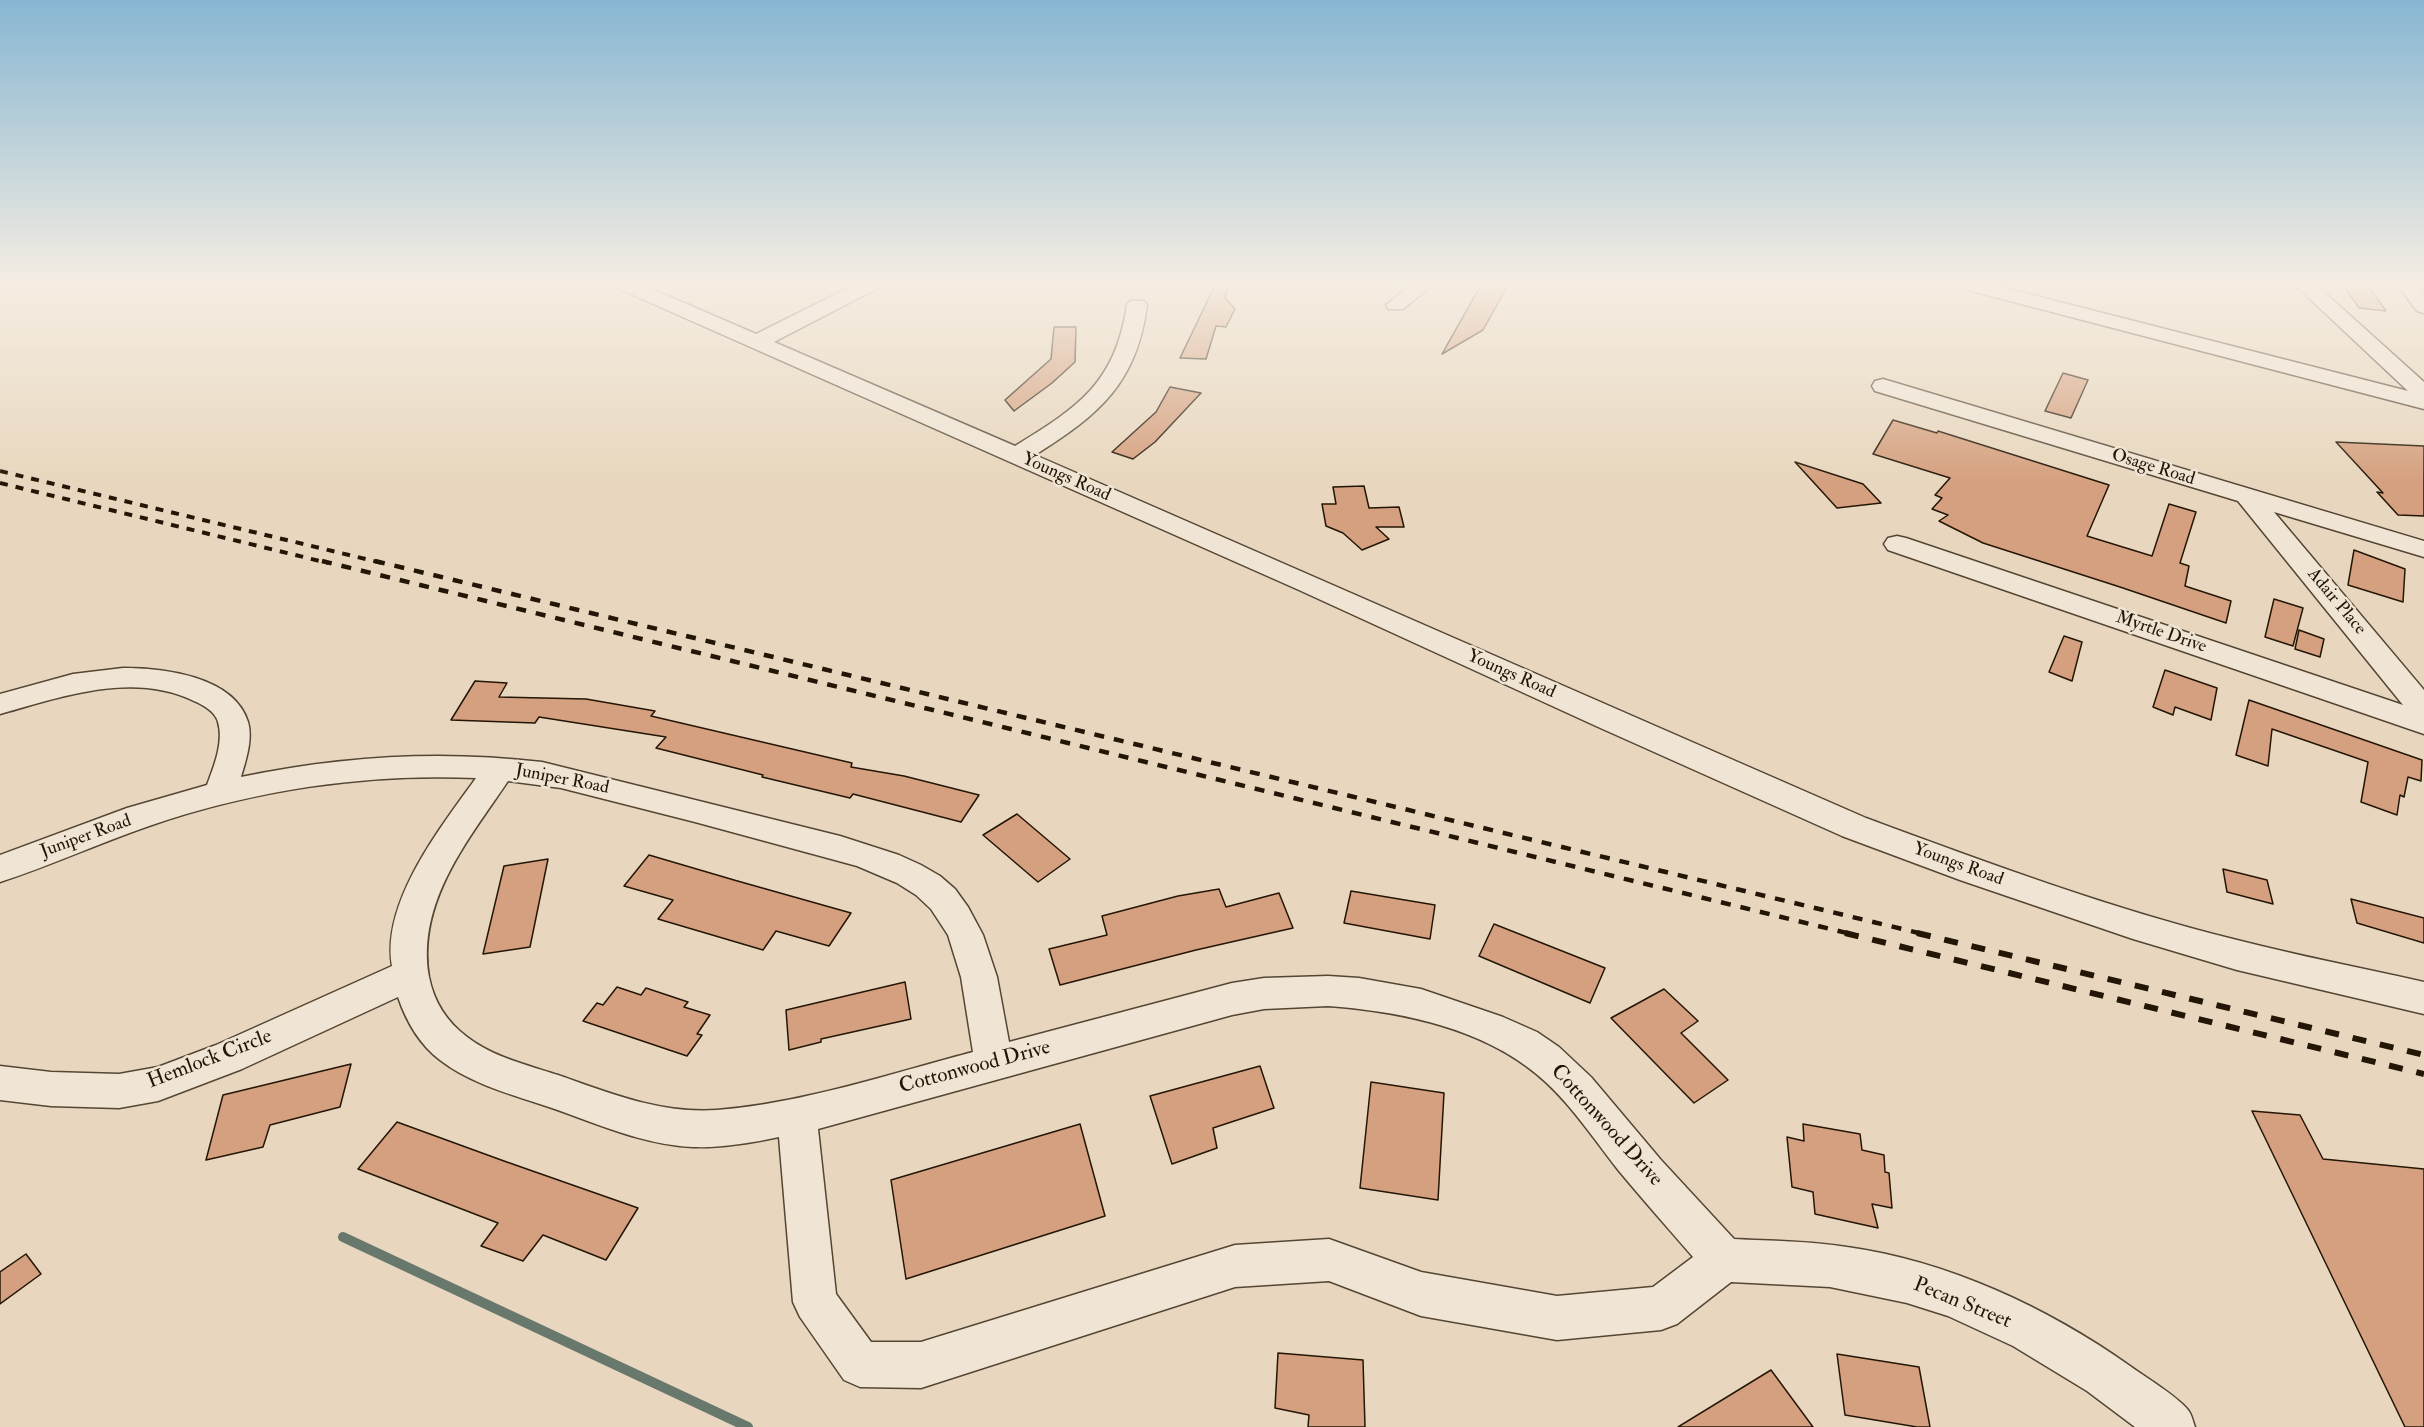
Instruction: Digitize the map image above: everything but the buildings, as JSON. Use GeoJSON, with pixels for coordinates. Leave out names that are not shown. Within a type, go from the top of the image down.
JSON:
{"type":"FeatureCollection","features":[{"type":"Feature","properties":{"kind":"street","name":"Youngs Road"},"geometry":{"type":"LineString","coordinates":[[774,350],[1310,584],[1854,827],[1972,871],[2133,925],[2237,955],[2424,998]]}},
{"type":"Feature","properties":{"kind":"street"},"geometry":{"type":"LineString","coordinates":[[1016,456],[1080,412],[1111,380],[1127,350]]}},
{"type":"Feature","properties":{"kind":"street"},"geometry":{"type":"LineString","coordinates":[[2221,350],[2424,402]]}},
{"type":"Feature","properties":{"kind":"street"},"geometry":{"type":"LineString","coordinates":[[2376,350],[2424,394]]}},
{"type":"Feature","properties":{"kind":"street","name":"Osage Road"},"geometry":{"type":"LineString","coordinates":[[1883,386],[2424,549]]}},
{"type":"Feature","properties":{"kind":"street","name":"Adair Place"},"geometry":{"type":"LineString","coordinates":[[2247,496],[2424,710]]}},
{"type":"Feature","properties":{"kind":"street","name":"Myrtle Drive"},"geometry":{"type":"LineString","coordinates":[[1897,544],[2424,723]]}},
{"type":"Feature","properties":{"kind":"street"},"geometry":{"type":"LineString","coordinates":[[0,704],[96,679],[138,676],[167,679],[214,697],[227,710],[233,723],[235,738],[220,794]]}},
{"type":"Feature","properties":{"kind":"street","name":"Juniper Road"},"geometry":{"type":"LineString","coordinates":[[0,869],[76,838],[186,802],[321,775],[384,768],[444,766],[500,768],[545,773],[647,798],[884,863],[918,877],[941,897],[960,920],[972,948],[994,1063]]}},
{"type":"Feature","properties":{"kind":"street","name":"Cottonwood Drive"},"geometry":{"type":"LineString","coordinates":[[500,768],[428,878],[415,910],[408,943],[409,975],[418,1005],[435,1031],[459,1053],[489,1069],[627,1117],[659,1125],[711,1129],[797,1117],[1260,994],[1306,989],[1353,991],[1455,1014],[1500,1032],[1543,1057],[1565,1075],[1598,1111],[1621,1143],[1724,1260]]}},
{"type":"Feature","properties":{"kind":"street","name":"Hemlock Circle"},"geometry":{"type":"LineString","coordinates":[[0,1083],[51,1089],[119,1091],[158,1084],[229,1057],[409,975]]}},
{"type":"Feature","properties":{"kind":"street"},"geometry":{"type":"LineString","coordinates":[[797,1117],[815,1302],[860,1364],[921,1365],[1235,1266],[1329,1260],[1421,1294],[1557,1318],[1661,1308],[1724,1260]]}},
{"type":"Feature","properties":{"kind":"street","name":"Pecan Street"},"geometry":{"type":"LineString","coordinates":[[1724,1260],[1864,1270],[1915,1283],[1980,1307],[2047,1340],[2104,1376],[2172,1427]]}},
{"type":"Feature","properties":{"kind":"waterway"},"geometry":{"type":"LineString","coordinates":[[343,1237],[748,1427]]}},
{"type":"Feature","properties":{"kind":"railway"},"geometry":{"type":"LineString","coordinates":[[0,471],[382,563]]}},
{"type":"Feature","properties":{"kind":"railway"},"geometry":{"type":"LineString","coordinates":[[0,483],[328,563]]}},
{"type":"Feature","properties":{"kind":"railway"},"geometry":{"type":"LineString","coordinates":[[322,561],[1851,934]]}},
{"type":"Feature","properties":{"kind":"railway"},"geometry":{"type":"LineString","coordinates":[[375,561],[1923,934]]}},
{"type":"Feature","properties":{"kind":"railway"},"geometry":{"type":"LineString","coordinates":[[1845,933],[2424,1074]]}},
{"type":"Feature","properties":{"kind":"railway"},"geometry":{"type":"LineString","coordinates":[[1917,933],[2424,1055]]}}]}
